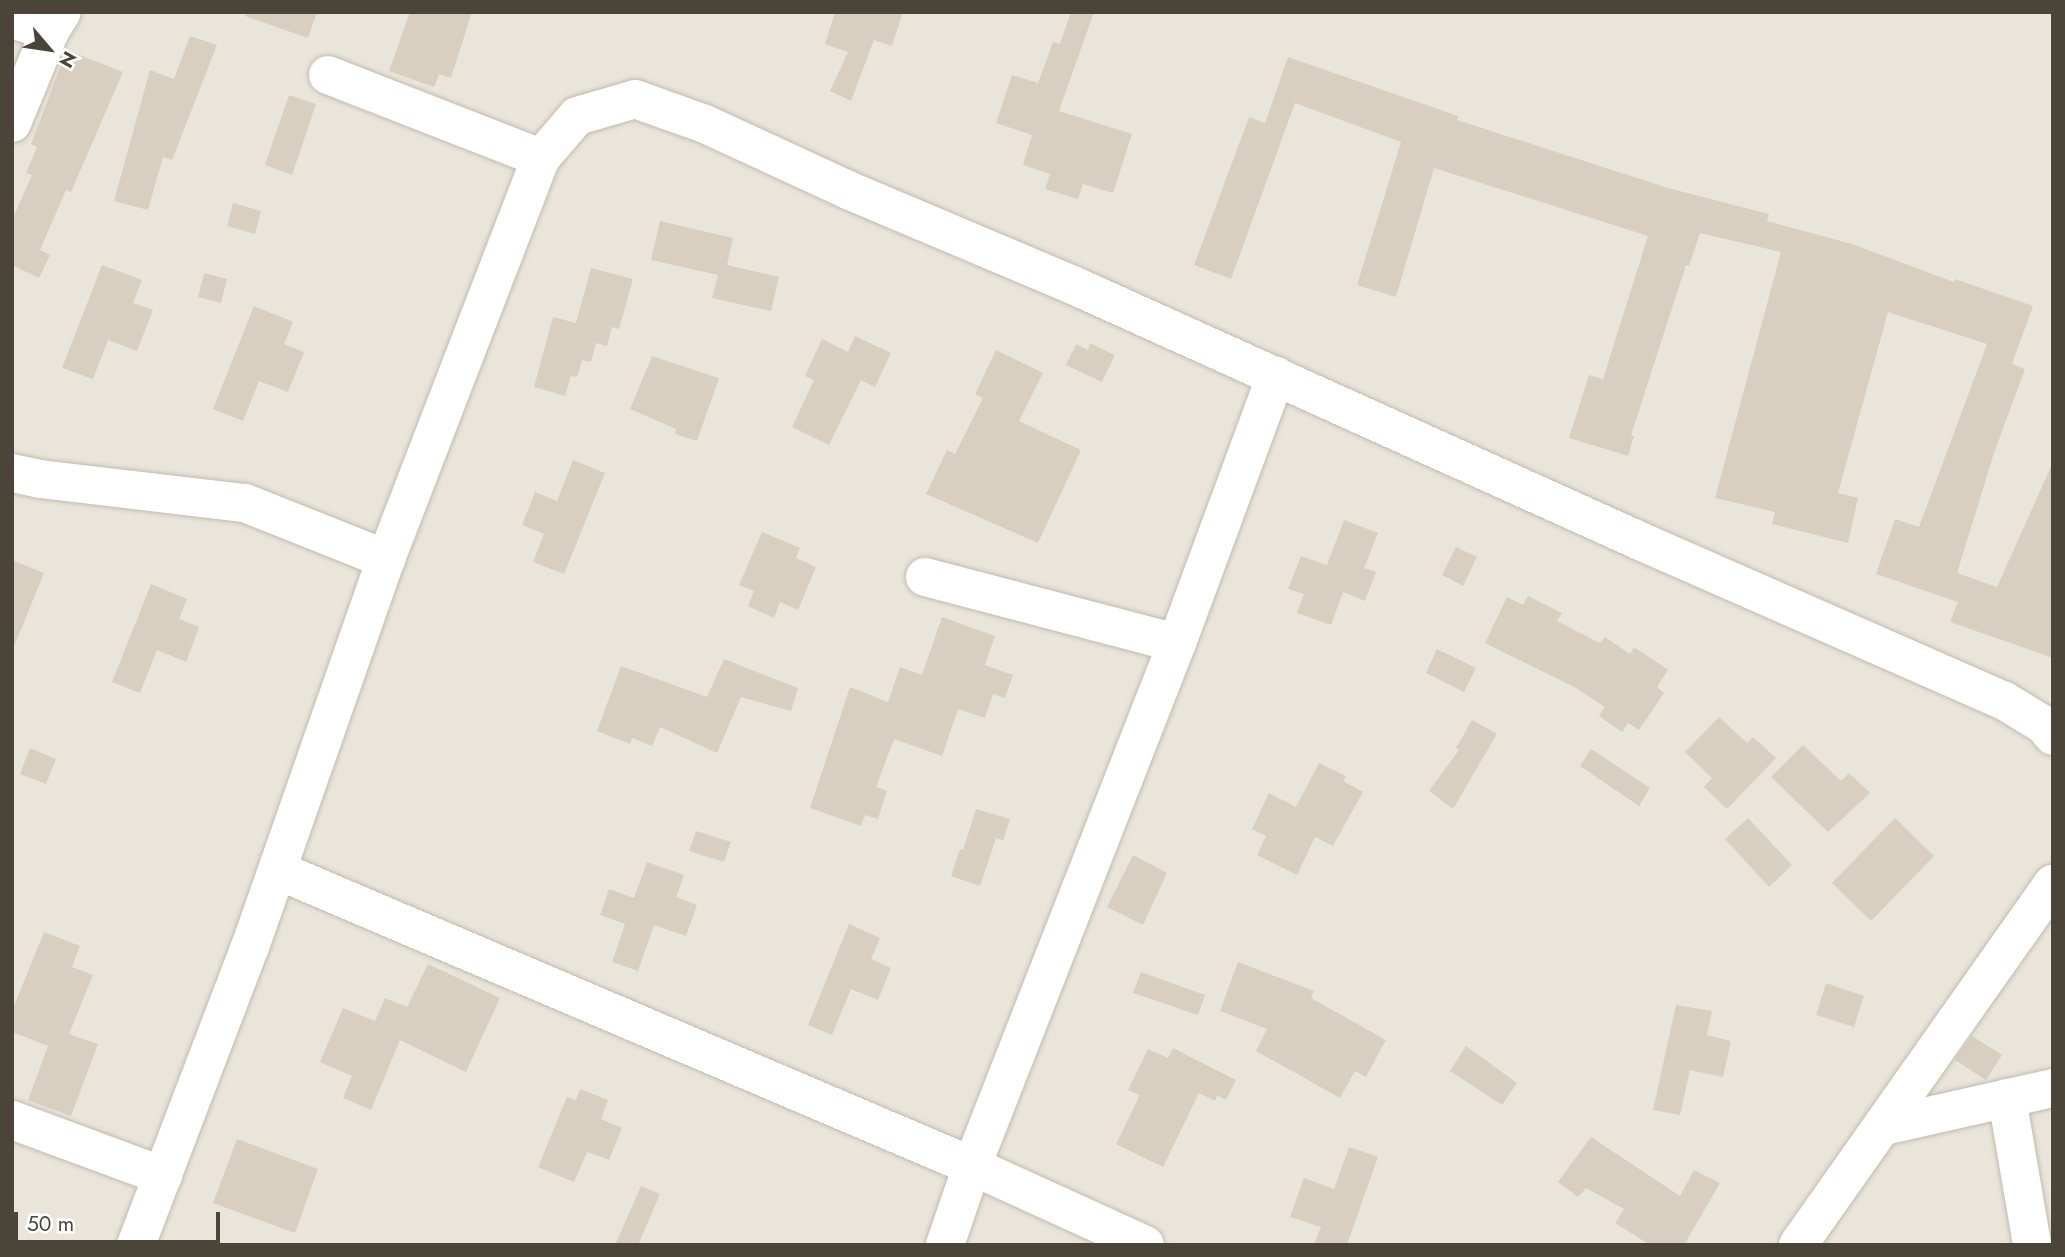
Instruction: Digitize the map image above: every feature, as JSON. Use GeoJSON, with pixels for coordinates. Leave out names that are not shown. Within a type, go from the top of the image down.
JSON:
{"type":"FeatureCollection","features":[{"type":"Feature","properties":{"kind":"street"},"geometry":{"type":"LineString","coordinates":[[12,19],[56,22],[12,123]]}},
{"type":"Feature","properties":{"kind":"street"},"geometry":{"type":"LineString","coordinates":[[327,75],[541,158]]}},
{"type":"Feature","properties":{"kind":"street"},"geometry":{"type":"LineString","coordinates":[[136,1245],[277,870],[386,559],[541,158],[577,116],[635,99],[705,124],[850,191],[1276,376],[2003,700],[2044,725],[2053,736]]}},
{"type":"Feature","properties":{"kind":"street"},"geometry":{"type":"LineString","coordinates":[[945,1245],[972,1166],[1177,643],[1276,376]]}},
{"type":"Feature","properties":{"kind":"street"},"geometry":{"type":"LineString","coordinates":[[12,472],[40,479],[245,503],[386,559]]}},
{"type":"Feature","properties":{"kind":"street"},"geometry":{"type":"LineString","coordinates":[[925,577],[1177,643]]}},
{"type":"Feature","properties":{"kind":"street"},"geometry":{"type":"LineString","coordinates":[[277,870],[972,1166],[1145,1245]]}},
{"type":"Feature","properties":{"kind":"street"},"geometry":{"type":"LineString","coordinates":[[1798,1245],[2053,884]]}},
{"type":"Feature","properties":{"kind":"street"},"geometry":{"type":"LineString","coordinates":[[1884,1126],[2053,1088]]}},
{"type":"Feature","properties":{"kind":"street"},"geometry":{"type":"LineString","coordinates":[[2007,1098],[2032,1245]]}},
{"type":"Feature","properties":{"kind":"street"},"geometry":{"type":"LineString","coordinates":[[12,1120],[163,1176]]}},
{"type":"Feature","properties":{"kind":"shaded area"},"geometry":{"type":"Polygon","coordinates":[[[12,12],[2053,12],[2053,1245],[12,1245],[12,12]]]}},
{"type":"Feature","properties":{"kind":"building"},"geometry":{"type":"Polygon","coordinates":[[[246,12],[317,12],[308,38],[245,16],[246,12]]]}},
{"type":"Feature","properties":{"kind":"building"},"geometry":{"type":"Polygon","coordinates":[[[410,12],[472,12],[451,78],[439,74],[434,87],[389,71],[410,12]]]}},
{"type":"Feature","properties":{"kind":"building"},"geometry":{"type":"Polygon","coordinates":[[[835,12],[903,12],[892,46],[874,40],[851,101],[830,91],[848,52],[825,44],[835,12]]]}},
{"type":"Feature","properties":{"kind":"building"},"geometry":{"type":"Polygon","coordinates":[[[1071,12],[1094,12],[1059,111],[1132,134],[1113,193],[1083,184],[1078,199],[1045,189],[1050,174],[1023,165],[1032,135],[996,123],[1012,75],[1038,83],[1053,42],[1060,44],[1071,12]]]}},
{"type":"Feature","properties":{"kind":"building"},"geometry":{"type":"Polygon","coordinates":[[[190,36],[217,45],[172,160],[163,157],[148,210],[114,201],[150,70],[174,79],[190,36]]]}},
{"type":"Feature","properties":{"kind":"building"},"geometry":{"type":"Polygon","coordinates":[[[67,50],[123,72],[71,192],[66,190],[40,250],[50,255],[39,278],[12,265],[12,220],[32,175],[26,173],[37,147],[31,144],[67,50]]]}},
{"type":"Feature","properties":{"kind":"building"},"geometry":{"type":"Polygon","coordinates":[[[1288,57],[1458,116],[1457,120],[1668,188],[1769,214],[1767,221],[1852,244],[1954,282],[1955,279],[2033,306],[2012,364],[2025,369],[1994,453],[1957,573],[1997,587],[2053,462],[2053,658],[1950,622],[1958,602],[1876,574],[1895,519],[1919,527],[1987,344],[1888,312],[1838,493],[1858,498],[1848,543],[1772,524],[1775,512],[1715,498],[1781,252],[1700,233],[1689,266],[1686,265],[1631,435],[1634,436],[1628,456],[1569,438],[1589,375],[1603,379],[1648,236],[1434,168],[1396,297],[1357,285],[1401,142],[1295,103],[1231,279],[1194,265],[1249,117],[1265,123],[1288,57]]]}},
{"type":"Feature","properties":{"kind":"building"},"geometry":{"type":"Polygon","coordinates":[[[289,95],[316,104],[292,175],[265,165],[289,95]]]}},
{"type":"Feature","properties":{"kind":"building"},"geometry":{"type":"Polygon","coordinates":[[[233,203],[261,211],[255,234],[227,226],[233,203]]]}},
{"type":"Feature","properties":{"kind":"building"},"geometry":{"type":"Polygon","coordinates":[[[660,221],[733,238],[727,265],[779,277],[771,311],[712,298],[718,275],[651,260],[660,221]]]}},
{"type":"Feature","properties":{"kind":"building"},"geometry":{"type":"Polygon","coordinates":[[[102,265],[142,280],[133,303],[153,310],[137,351],[108,340],[93,379],[62,368],[102,265]]]}},
{"type":"Feature","properties":{"kind":"building"},"geometry":{"type":"Polygon","coordinates":[[[591,268],[633,279],[619,329],[612,327],[607,346],[596,343],[591,362],[582,360],[577,377],[571,376],[565,396],[534,387],[553,317],[576,323],[591,268]]]}},
{"type":"Feature","properties":{"kind":"building"},"geometry":{"type":"Polygon","coordinates":[[[204,273],[227,279],[221,303],[198,297],[204,273]]]}},
{"type":"Feature","properties":{"kind":"building"},"geometry":{"type":"Polygon","coordinates":[[[254,306],[293,322],[284,344],[304,352],[288,392],[259,381],[243,421],[213,409],[254,306]]]}},
{"type":"Feature","properties":{"kind":"building"},"geometry":{"type":"Polygon","coordinates":[[[855,336],[891,353],[875,387],[861,380],[829,445],[792,427],[814,380],[805,376],[822,339],[848,352],[855,336]]]}},
{"type":"Feature","properties":{"kind":"building"},"geometry":{"type":"Polygon","coordinates":[[[1090,343],[1115,355],[1102,382],[1066,365],[1076,344],[1088,350],[1090,343]]]}},
{"type":"Feature","properties":{"kind":"building"},"geometry":{"type":"Polygon","coordinates":[[[996,350],[1043,373],[1019,421],[1081,450],[1038,543],[926,494],[947,450],[955,454],[983,398],[975,394],[996,350]]]}},
{"type":"Feature","properties":{"kind":"building"},"geometry":{"type":"Polygon","coordinates":[[[652,356],[719,378],[697,441],[675,434],[676,429],[630,409],[652,356]]]}},
{"type":"Feature","properties":{"kind":"building"},"geometry":{"type":"Polygon","coordinates":[[[573,460],[605,473],[564,574],[533,562],[544,534],[522,525],[535,492],[557,501],[573,460]]]}},
{"type":"Feature","properties":{"kind":"building"},"geometry":{"type":"Polygon","coordinates":[[[1344,520],[1378,533],[1364,568],[1376,572],[1365,601],[1343,592],[1331,625],[1297,613],[1304,594],[1288,589],[1301,556],[1327,565],[1344,520]]]}},
{"type":"Feature","properties":{"kind":"building"},"geometry":{"type":"Polygon","coordinates":[[[762,532],[800,548],[796,558],[816,567],[798,610],[780,602],[774,618],[748,606],[754,591],[739,585],[762,532]]]}},
{"type":"Feature","properties":{"kind":"building"},"geometry":{"type":"Polygon","coordinates":[[[1456,547],[1477,557],[1463,586],[1442,575],[1456,547]]]}},
{"type":"Feature","properties":{"kind":"building"},"geometry":{"type":"Polygon","coordinates":[[[12,560],[44,573],[13,649],[12,649],[12,560]]]}},
{"type":"Feature","properties":{"kind":"building"},"geometry":{"type":"Polygon","coordinates":[[[151,584],[187,599],[179,619],[199,627],[186,662],[157,650],[140,693],[112,682],[151,584]]]}},
{"type":"Feature","properties":{"kind":"building"},"geometry":{"type":"Polygon","coordinates":[[[1528,596],[1562,613],[1557,621],[1600,643],[1605,637],[1630,654],[1634,647],[1668,670],[1657,687],[1664,693],[1639,730],[1628,723],[1622,732],[1599,716],[1605,707],[1576,688],[1485,643],[1507,597],[1523,605],[1528,596]]]}},
{"type":"Feature","properties":{"kind":"building"},"geometry":{"type":"Polygon","coordinates":[[[942,617],[995,636],[985,665],[1013,675],[1005,698],[993,694],[985,718],[958,709],[942,756],[894,739],[876,787],[887,791],[878,819],[865,815],[861,826],[810,808],[850,687],[888,702],[900,667],[922,675],[942,617]]]}},
{"type":"Feature","properties":{"kind":"building"},"geometry":{"type":"Polygon","coordinates":[[[1437,649],[1476,668],[1464,692],[1426,673],[1437,649]]]}},
{"type":"Feature","properties":{"kind":"building"},"geometry":{"type":"Polygon","coordinates":[[[724,659],[798,688],[791,711],[741,697],[717,753],[660,727],[652,746],[632,738],[630,744],[597,731],[621,666],[707,697],[724,659]]]}},
{"type":"Feature","properties":{"kind":"building"},"geometry":{"type":"Polygon","coordinates":[[[1719,717],[1747,743],[1753,737],[1776,758],[1727,809],[1704,787],[1712,778],[1685,752],[1719,717]]]}},
{"type":"Feature","properties":{"kind":"building"},"geometry":{"type":"Polygon","coordinates":[[[1472,720],[1497,734],[1453,809],[1429,791],[1459,750],[1456,748],[1472,720]]]}},
{"type":"Feature","properties":{"kind":"building"},"geometry":{"type":"Polygon","coordinates":[[[1803,745],[1841,781],[1849,773],[1870,793],[1828,832],[1771,777],[1803,745]]]}},
{"type":"Feature","properties":{"kind":"building"},"geometry":{"type":"Polygon","coordinates":[[[30,748],[56,759],[46,784],[20,774],[30,748]]]}},
{"type":"Feature","properties":{"kind":"building"},"geometry":{"type":"Polygon","coordinates":[[[1591,749],[1650,788],[1639,806],[1580,766],[1591,749]]]}},
{"type":"Feature","properties":{"kind":"building"},"geometry":{"type":"Polygon","coordinates":[[[1319,763],[1346,776],[1343,781],[1363,792],[1333,846],[1315,837],[1297,875],[1257,855],[1266,836],[1252,829],[1269,793],[1296,807],[1319,763]]]}},
{"type":"Feature","properties":{"kind":"building"},"geometry":{"type":"Polygon","coordinates":[[[976,809],[1010,819],[1003,841],[996,838],[980,886],[951,876],[960,849],[963,850],[976,809]]]}},
{"type":"Feature","properties":{"kind":"building"},"geometry":{"type":"Polygon","coordinates":[[[1748,818],[1792,865],[1769,887],[1725,839],[1748,818]]]}},
{"type":"Feature","properties":{"kind":"building"},"geometry":{"type":"Polygon","coordinates":[[[1895,818],[1934,856],[1871,921],[1832,883],[1895,818]]]}},
{"type":"Feature","properties":{"kind":"building"},"geometry":{"type":"Polygon","coordinates":[[[696,831],[731,842],[724,862],[689,851],[696,831]]]}},
{"type":"Feature","properties":{"kind":"building"},"geometry":{"type":"Polygon","coordinates":[[[1133,855],[1167,873],[1143,925],[1107,907],[1133,855]]]}},
{"type":"Feature","properties":{"kind":"building"},"geometry":{"type":"Polygon","coordinates":[[[647,862],[684,875],[676,897],[697,905],[686,936],[654,925],[638,971],[612,962],[625,924],[600,915],[609,889],[634,898],[647,862]]]}},
{"type":"Feature","properties":{"kind":"building"},"geometry":{"type":"Polygon","coordinates":[[[849,924],[880,938],[871,959],[891,968],[878,1000],[851,989],[832,1035],[808,1025],[849,924]]]}},
{"type":"Feature","properties":{"kind":"building"},"geometry":{"type":"Polygon","coordinates":[[[44,932],[80,946],[72,967],[93,975],[69,1034],[98,1044],[71,1116],[28,1100],[48,1046],[12,1032],[12,1011],[44,932]]]}},
{"type":"Feature","properties":{"kind":"building"},"geometry":{"type":"Polygon","coordinates":[[[1238,962],[1314,991],[1311,998],[1386,1040],[1366,1077],[1355,1071],[1340,1098],[1256,1051],[1267,1029],[1220,1011],[1238,962]]]}},
{"type":"Feature","properties":{"kind":"building"},"geometry":{"type":"Polygon","coordinates":[[[428,964],[500,998],[466,1072],[400,1040],[371,1110],[343,1098],[352,1076],[320,1062],[343,1008],[375,1021],[385,998],[407,1007],[428,964]]]}},
{"type":"Feature","properties":{"kind":"building"},"geometry":{"type":"Polygon","coordinates":[[[1141,972],[1205,995],[1198,1015],[1133,993],[1141,972]]]}},
{"type":"Feature","properties":{"kind":"building"},"geometry":{"type":"Polygon","coordinates":[[[1826,983],[1864,996],[1854,1027],[1816,1015],[1826,983]]]}},
{"type":"Feature","properties":{"kind":"building"},"geometry":{"type":"Polygon","coordinates":[[[1676,1005],[1712,1011],[1707,1035],[1731,1041],[1723,1077],[1690,1070],[1680,1115],[1653,1110],[1676,1005]]]}},
{"type":"Feature","properties":{"kind":"building"},"geometry":{"type":"Polygon","coordinates":[[[1972,1036],[2002,1055],[1986,1080],[1955,1060],[1972,1036]]]}},
{"type":"Feature","properties":{"kind":"building"},"geometry":{"type":"Polygon","coordinates":[[[1466,1046],[1517,1083],[1502,1105],[1450,1071],[1466,1046]]]}},
{"type":"Feature","properties":{"kind":"building"},"geometry":{"type":"Polygon","coordinates":[[[1173,1048],[1236,1080],[1226,1100],[1217,1095],[1215,1101],[1199,1093],[1163,1167],[1116,1144],[1140,1095],[1128,1090],[1148,1049],[1168,1058],[1173,1048]]]}},
{"type":"Feature","properties":{"kind":"building"},"geometry":{"type":"Polygon","coordinates":[[[580,1089],[608,1100],[601,1119],[622,1128],[609,1160],[587,1152],[574,1182],[538,1167],[567,1097],[576,1100],[580,1089]]]}},
{"type":"Feature","properties":{"kind":"building"},"geometry":{"type":"Polygon","coordinates":[[[1591,1137],[1680,1196],[1694,1170],[1720,1183],[1684,1245],[1650,1245],[1615,1223],[1624,1209],[1586,1188],[1578,1197],[1558,1182],[1591,1137]]]}},
{"type":"Feature","properties":{"kind":"building"},"geometry":{"type":"Polygon","coordinates":[[[237,1139],[318,1169],[295,1233],[213,1203],[237,1139]]]}},
{"type":"Feature","properties":{"kind":"building"},"geometry":{"type":"Polygon","coordinates":[[[1349,1147],[1378,1157],[1347,1245],[1314,1245],[1321,1227],[1290,1217],[1304,1178],[1334,1189],[1349,1147]]]}},
{"type":"Feature","properties":{"kind":"building"},"geometry":{"type":"Polygon","coordinates":[[[641,1186],[660,1194],[638,1245],[615,1245],[641,1186]]]}}]}
